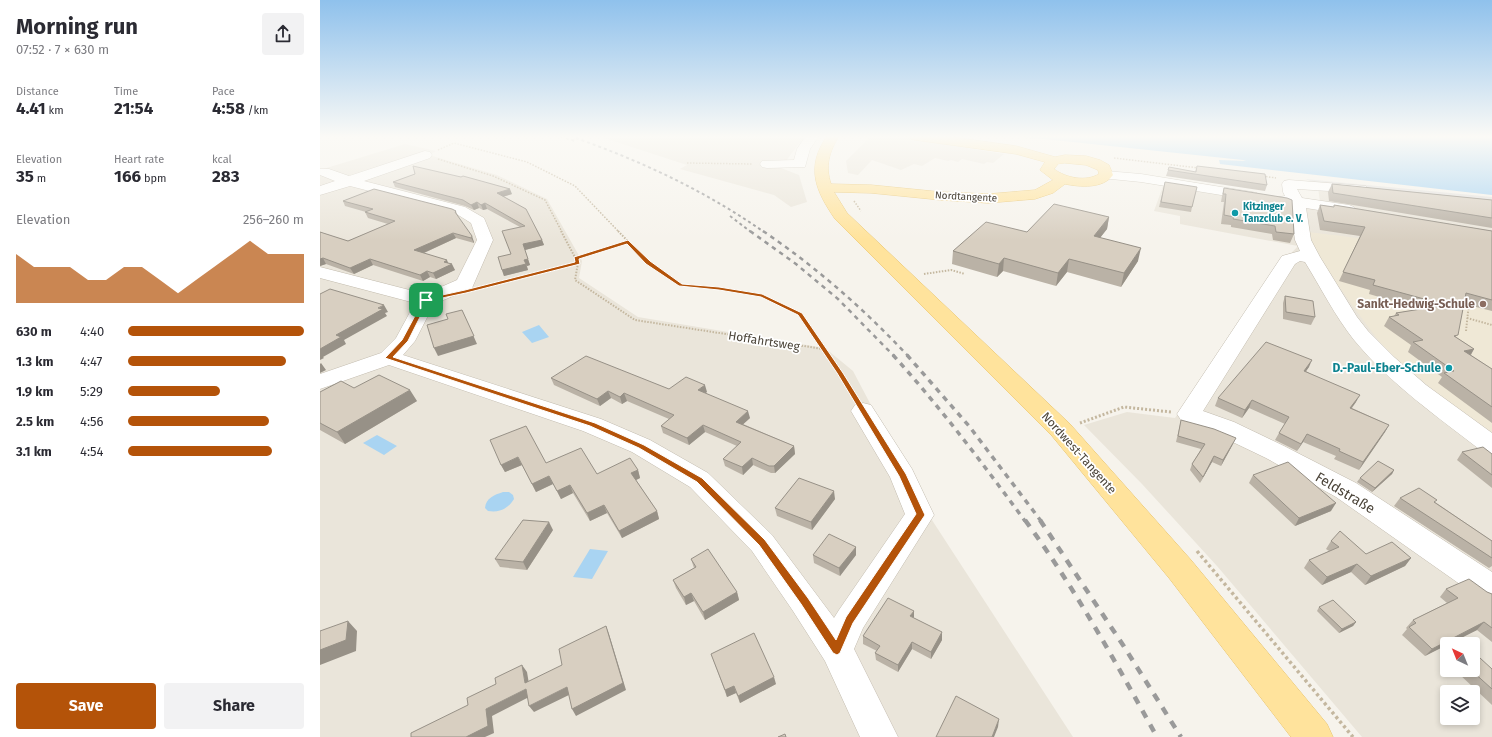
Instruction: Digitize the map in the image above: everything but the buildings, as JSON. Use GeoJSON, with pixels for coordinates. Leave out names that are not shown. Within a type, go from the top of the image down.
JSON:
{"type":"FeatureCollection","features":[{"type":"Feature","properties":{"kind":"main road"},"geometry":{"type":"LineString","coordinates":[[820,170],[824,188]]}},
{"type":"Feature","properties":{"kind":"main road"},"geometry":{"type":"LineString","coordinates":[[1047,170],[1053,175],[1063,179],[1089,181],[1106,175],[1105,170]]}},
{"type":"Feature","properties":{"kind":"main road","name":"Nordtangente"},"geometry":{"type":"LineString","coordinates":[[824,188],[854,188],[928,195],[997,199],[1036,194],[1047,190],[1063,179]]}},
{"type":"Feature","properties":{"kind":"main road","name":"Nordwest-Tangente"},"geometry":{"type":"LineString","coordinates":[[824,188],[841,216],[1061,430],[1180,569],[1314,737]]}},
{"type":"Feature","properties":{"kind":"street"},"geometry":{"type":"LineString","coordinates":[[320,191],[380,170]]}},
{"type":"Feature","properties":{"kind":"street"},"geometry":{"type":"LineString","coordinates":[[320,272],[426,300],[465,284],[475,266],[485,240],[478,221],[460,210],[349,181],[324,172]]}},
{"type":"Feature","properties":{"kind":"street"},"geometry":{"type":"LineString","coordinates":[[1106,175],[1294,193],[1371,190]]}},
{"type":"Feature","properties":{"kind":"street"},"geometry":{"type":"LineString","coordinates":[[1294,193],[1360,212]]}},
{"type":"Feature","properties":{"kind":"street"},"geometry":{"type":"LineString","coordinates":[[1294,193],[1303,240],[1311,257],[1349,319],[1361,335],[1386,362],[1418,390],[1492,446]]}},
{"type":"Feature","properties":{"kind":"street"},"geometry":{"type":"LineString","coordinates":[[1189,414],[1288,260],[1298,256],[1311,257]]}},
{"type":"Feature","properties":{"kind":"street"},"geometry":{"type":"LineString","coordinates":[[320,382],[347,371],[388,358],[405,341],[426,300]]}},
{"type":"Feature","properties":{"kind":"street"},"geometry":{"type":"LineString","coordinates":[[388,358],[592,424],[641,446],[699,480],[762,542],[804,601],[837,650],[879,737]]}},
{"type":"Feature","properties":{"kind":"street"},"geometry":{"type":"LineString","coordinates":[[837,650],[850,620],[920,515],[903,476],[864,411]]}},
{"type":"Feature","properties":{"kind":"street","name":"Feldstraße"},"geometry":{"type":"LineString","coordinates":[[1189,414],[1225,428],[1250,440],[1346,490],[1492,589]]}},
{"type":"Feature","properties":{"kind":"path","name":"Hoffahrtsweg"},"geometry":{"type":"LineString","coordinates":[[475,170],[493,176],[545,200],[578,263],[575,280],[635,320],[823,349]]}},
{"type":"Feature","properties":{"kind":"path"},"geometry":{"type":"LineString","coordinates":[[544,170],[575,186],[648,262],[681,285],[719,288],[762,295],[800,314],[864,411]]}},
{"type":"Feature","properties":{"kind":"path"},"geometry":{"type":"LineString","coordinates":[[1257,175],[1281,178],[1294,193]]}},
{"type":"Feature","properties":{"kind":"path"},"geometry":{"type":"LineString","coordinates":[[576,258],[628,242]]}},
{"type":"Feature","properties":{"kind":"path"},"geometry":{"type":"LineString","coordinates":[[481,288],[578,263]]}},
{"type":"Feature","properties":{"kind":"path"},"geometry":{"type":"LineString","coordinates":[[905,278],[952,270],[965,274]]}},
{"type":"Feature","properties":{"kind":"path"},"geometry":{"type":"LineString","coordinates":[[1466,331],[1470,300]]}},
{"type":"Feature","properties":{"kind":"path"},"geometry":{"type":"LineString","coordinates":[[1467,318],[1492,325]]}},
{"type":"Feature","properties":{"kind":"path"},"geometry":{"type":"LineString","coordinates":[[1061,430],[1124,407],[1189,414]]}},
{"type":"Feature","properties":{"kind":"shaded area"},"geometry":{"type":"Polygon","coordinates":[[[320,170],[481,170],[497,175],[547,199],[582,261],[579,278],[638,317],[825,348],[853,371],[930,517],[1073,737],[320,737],[320,170]]]}},
{"type":"Feature","properties":{"kind":"shaded area"},"geometry":{"type":"Polygon","coordinates":[[[685,170],[787,170],[799,175],[807,202],[791,207],[774,195],[685,170]]]}},
{"type":"Feature","properties":{"kind":"shaded area"},"geometry":{"type":"Polygon","coordinates":[[[848,170],[862,170],[858,175],[848,173],[848,170]]]}},
{"type":"Feature","properties":{"kind":"shaded area"},"geometry":{"type":"Polygon","coordinates":[[[1305,179],[1492,197],[1492,201],[1316,183],[1305,179]]]}},
{"type":"Feature","properties":{"kind":"shaded area"},"geometry":{"type":"Polygon","coordinates":[[[1163,186],[1321,210],[1318,187],[1492,205],[1492,737],[1362,737],[1217,566],[1142,484],[1084,425],[1127,412],[1175,418],[1284,261],[1298,246],[1180,224],[1180,216],[1154,211],[1163,186]]]}},
{"type":"Feature","properties":{"kind":"shaded area"},"geometry":{"type":"Polygon","coordinates":[[[1308,232],[1358,238],[1492,265],[1492,435],[1440,396],[1384,348],[1314,251],[1308,232]]]}},
{"type":"Feature","properties":{"kind":"water"},"geometry":{"type":"Polygon","coordinates":[[[1276,170],[1492,170],[1492,195],[1276,170]]]}},
{"type":"Feature","properties":{"kind":"water"},"geometry":{"type":"Polygon","coordinates":[[[539,325],[549,337],[532,343],[522,332],[539,325]]]}},
{"type":"Feature","properties":{"kind":"water"},"geometry":{"type":"Polygon","coordinates":[[[377,435],[397,446],[384,455],[363,443],[377,435]]]}},
{"type":"Feature","properties":{"kind":"water"},"geometry":{"type":"Polygon","coordinates":[[[503,492],[509,492],[513,495],[514,499],[512,502],[503,510],[488,511],[485,508],[489,499],[503,492]]]}},
{"type":"Feature","properties":{"kind":"water"},"geometry":{"type":"Polygon","coordinates":[[[590,549],[608,551],[592,579],[573,577],[590,549]]]}},
{"type":"Feature","properties":{"kind":"railway"},"geometry":{"type":"LineString","coordinates":[[656,170],[694,189],[764,232]]}},
{"type":"Feature","properties":{"kind":"railway"},"geometry":{"type":"LineString","coordinates":[[730,216],[751,232]]}},
{"type":"Feature","properties":{"kind":"railway"},"geometry":{"type":"LineString","coordinates":[[750,231],[796,264],[838,299],[894,356]]}},
{"type":"Feature","properties":{"kind":"railway"},"geometry":{"type":"LineString","coordinates":[[763,231],[802,259],[839,289],[907,355]]}},
{"type":"Feature","properties":{"kind":"railway"},"geometry":{"type":"LineString","coordinates":[[893,355],[945,416],[1025,521]]}},
{"type":"Feature","properties":{"kind":"railway"},"geometry":{"type":"LineString","coordinates":[[907,355],[969,426],[1041,521]]}},
{"type":"Feature","properties":{"kind":"railway"},"geometry":{"type":"LineString","coordinates":[[1025,520],[1078,599],[1157,737]]}},
{"type":"Feature","properties":{"kind":"railway"},"geometry":{"type":"LineString","coordinates":[[1040,520],[1123,645],[1181,737]]}},
{"type":"Feature","properties":{"kind":"place","name":"Kitzinger Tanzclub e. V."},"geometry":{"type":"Point","coordinates":[1235,213]}},
{"type":"Feature","properties":{"kind":"place","name":"Sankt-Hedwig-Schule"},"geometry":{"type":"Point","coordinates":[1483,304]}},
{"type":"Feature","properties":{"kind":"place","name":"D.-Paul-Eber-Schule"},"geometry":{"type":"Point","coordinates":[1449,368]}},
{"type":"Feature","properties":{"kind":"route"},"geometry":{"type":"LineString","coordinates":[[628,242],[648,262],[681,285],[719,288],[762,295],[800,314],[840,373],[903,476],[920,515],[850,620],[837,650],[762,542],[699,480],[641,446],[592,424],[388,358],[405,341],[426,300],[466,292],[578,263],[576,258],[628,242]]}}]}
